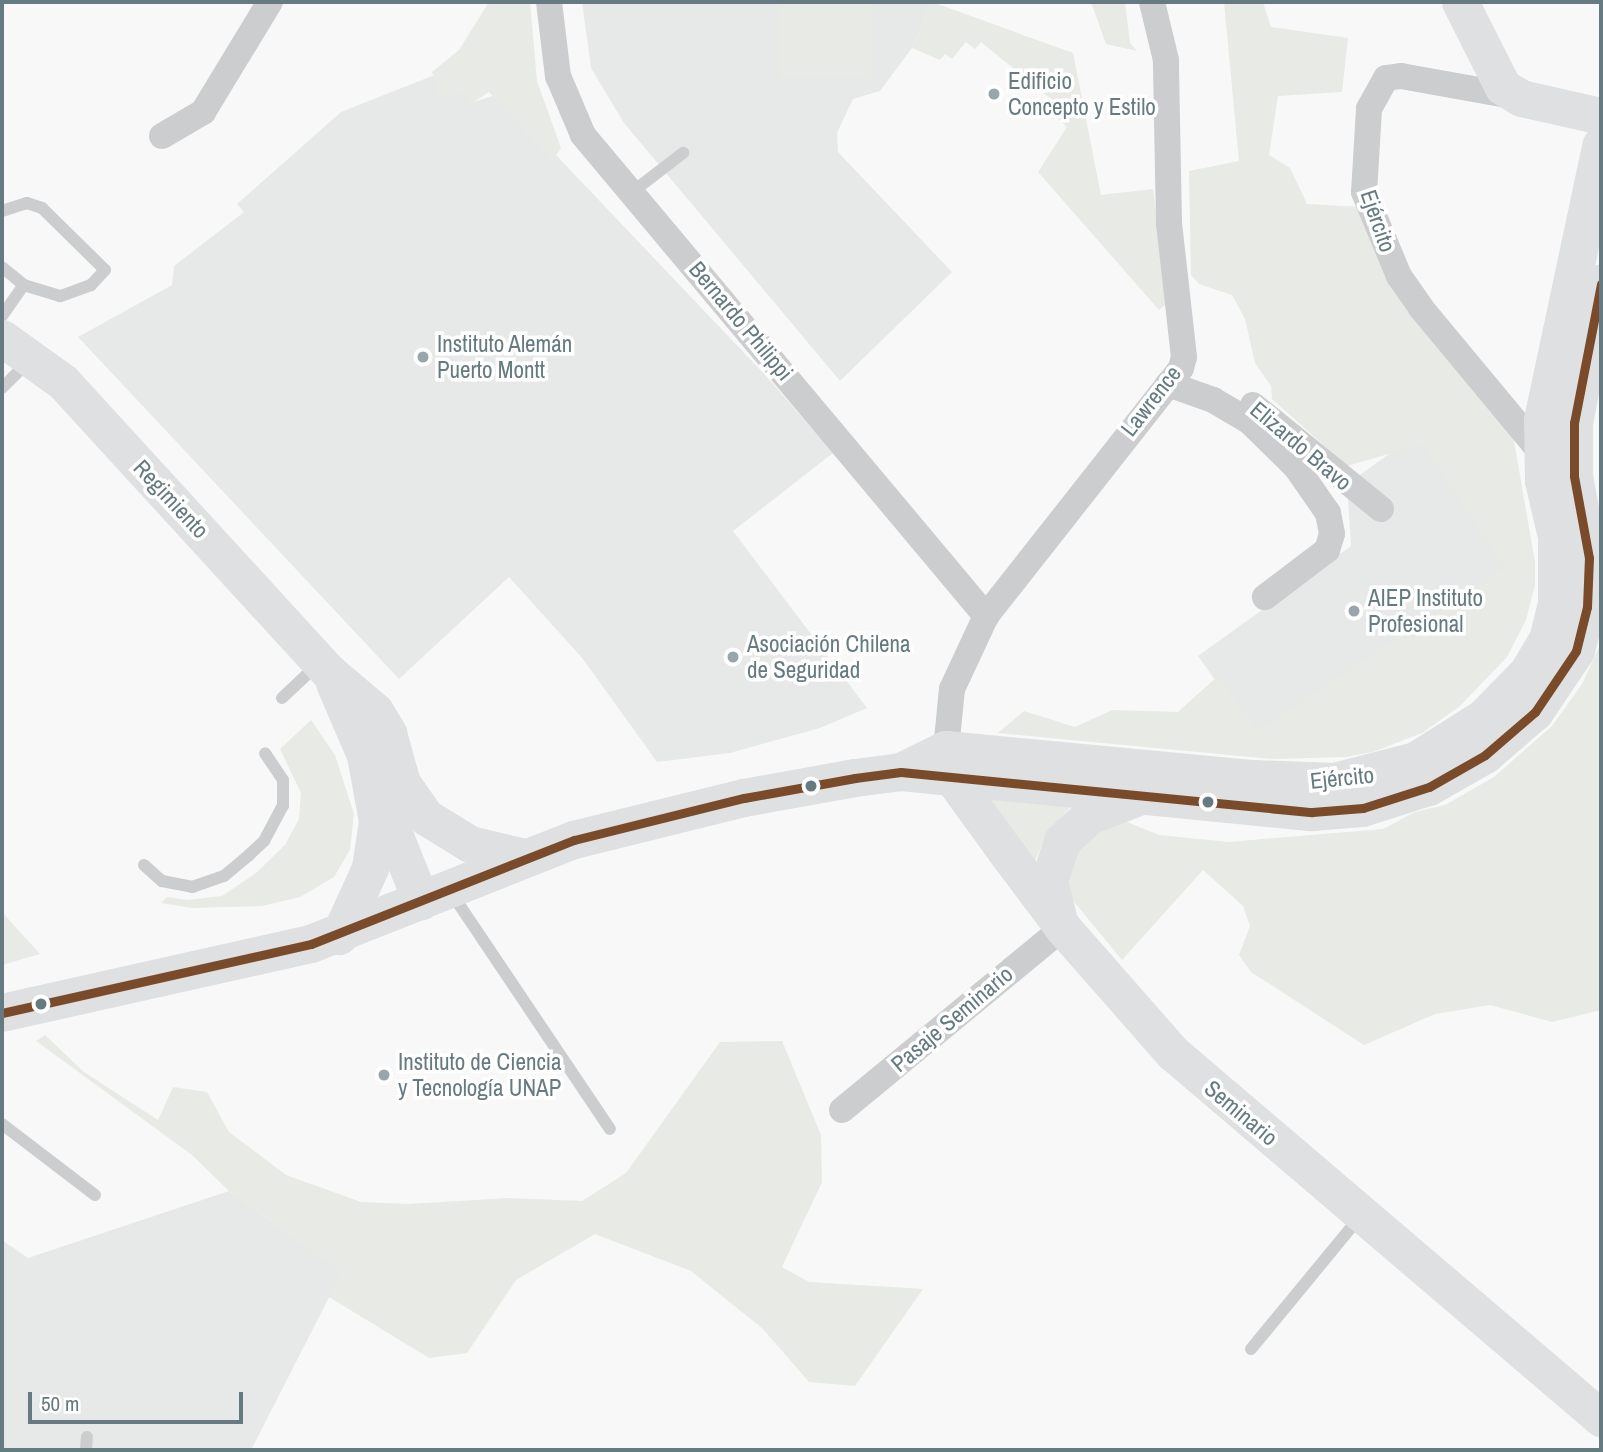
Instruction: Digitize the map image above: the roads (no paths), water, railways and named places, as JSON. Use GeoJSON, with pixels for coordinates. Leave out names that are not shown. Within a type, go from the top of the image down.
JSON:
{"type":"FeatureCollection","features":[{"type":"Feature","properties":{"kind":"main road"},"geometry":{"type":"LineString","coordinates":[[1460,2],[1496,79],[1521,98],[1601,116]]}},
{"type":"Feature","properties":{"kind":"main road","name":"Ejército"},"geometry":{"type":"LineString","coordinates":[[949,765],[1312,783],[1357,779],[1416,761],[1484,718],[1528,673],[1548,640],[1557,604],[1558,560],[1542,454],[1543,420],[1601,146]]}},
{"type":"Feature","properties":{"kind":"main road","name":"Ejército"},"geometry":{"type":"LineString","coordinates":[[949,765],[1136,798],[1312,812],[1363,808],[1395,801],[1448,778],[1504,740],[1535,712],[1576,651],[1587,607],[1587,531],[1574,476],[1573,432],[1601,284]]}},
{"type":"Feature","properties":{"kind":"main road","name":"Regimiento"},"geometry":{"type":"LineString","coordinates":[[2,338],[33,357],[63,382],[324,667],[375,711],[388,733],[402,783],[426,817],[470,844],[524,858]]}},
{"type":"Feature","properties":{"kind":"main road","name":"Regimiento"},"geometry":{"type":"LineString","coordinates":[[324,667],[354,727],[374,788],[435,895]]}},
{"type":"Feature","properties":{"kind":"main road"},"geometry":{"type":"LineString","coordinates":[[2,1013],[339,936],[524,858],[574,840],[744,798],[949,765]]}},
{"type":"Feature","properties":{"kind":"main road","name":"Seminario"},"geometry":{"type":"LineString","coordinates":[[949,765],[1063,928],[1186,1067],[1601,1418]]}},
{"type":"Feature","properties":{"kind":"main road","name":"Regimiento"},"geometry":{"type":"LineString","coordinates":[[339,936],[370,868],[377,821],[374,788]]}},
{"type":"Feature","properties":{"kind":"main road"},"geometry":{"type":"LineString","coordinates":[[1063,928],[1049,881],[1056,851],[1089,816],[1136,798]]}},
{"type":"Feature","properties":{"kind":"street"},"geometry":{"type":"LineString","coordinates":[[162,136],[203,112],[270,2]]}},
{"type":"Feature","properties":{"kind":"street","name":"Bernardo Philippi"},"geometry":{"type":"LineString","coordinates":[[549,2],[564,96],[583,135],[986,616]]}},
{"type":"Feature","properties":{"kind":"street","name":"Lawrence"},"geometry":{"type":"LineString","coordinates":[[949,765],[952,689],[986,616],[1168,384],[1184,357],[1169,223],[1166,60],[1152,2]]}},
{"type":"Feature","properties":{"kind":"street","name":"Ejército"},"geometry":{"type":"LineString","coordinates":[[1521,98],[1401,76],[1386,78],[1369,109],[1364,192],[1399,276],[1421,308],[1542,454]]}},
{"type":"Feature","properties":{"kind":"street","name":"Elizardo Bravo"},"geometry":{"type":"LineString","coordinates":[[1168,384],[1208,386],[1246,400],[1381,509]]}},
{"type":"Feature","properties":{"kind":"street","name":"Elizardo Bravo"},"geometry":{"type":"LineString","coordinates":[[1168,384],[1213,400],[1249,421],[1296,467],[1328,513],[1332,534],[1327,550],[1265,597]]}},
{"type":"Feature","properties":{"kind":"street","name":"Pasaje Seminario"},"geometry":{"type":"LineString","coordinates":[[842,1110],[1063,928]]}},
{"type":"Feature","properties":{"kind":"lane"},"geometry":{"type":"LineString","coordinates":[[631,193],[682,153]]}},
{"type":"Feature","properties":{"kind":"lane"},"geometry":{"type":"LineString","coordinates":[[2,211],[27,203],[42,208],[106,270],[91,285],[60,296],[24,285],[2,267]]}},
{"type":"Feature","properties":{"kind":"lane"},"geometry":{"type":"LineString","coordinates":[[2,316],[24,285]]}},
{"type":"Feature","properties":{"kind":"lane"},"geometry":{"type":"LineString","coordinates":[[2,388],[33,357]]}},
{"type":"Feature","properties":{"kind":"lane"},"geometry":{"type":"LineString","coordinates":[[282,698],[324,667]]}},
{"type":"Feature","properties":{"kind":"lane"},"geometry":{"type":"LineString","coordinates":[[144,865],[162,881],[192,887],[224,876],[264,841],[283,806],[283,780],[265,753]]}},
{"type":"Feature","properties":{"kind":"lane"},"geometry":{"type":"LineString","coordinates":[[435,895],[610,1129]]}},
{"type":"Feature","properties":{"kind":"lane"},"geometry":{"type":"LineString","coordinates":[[2,1124],[96,1195]]}},
{"type":"Feature","properties":{"kind":"lane"},"geometry":{"type":"LineString","coordinates":[[1251,1349],[1361,1216]]}},
{"type":"Feature","properties":{"kind":"place","name":"Edificio Concepto y Estilo"},"geometry":{"type":"Point","coordinates":[994,94]}},
{"type":"Feature","properties":{"kind":"place","name":"Instituto Alemán Puerto Montt"},"geometry":{"type":"Point","coordinates":[423,357]}},
{"type":"Feature","properties":{"kind":"place","name":"AIEP Instituto Profesional"},"geometry":{"type":"Point","coordinates":[1354,611]}},
{"type":"Feature","properties":{"kind":"place","name":"Asociación Chilena de Seguridad"},"geometry":{"type":"Point","coordinates":[733,657]}},
{"type":"Feature","properties":{"kind":"place","name":"Instituto de Ciencia y Tecnología UNAP"},"geometry":{"type":"Point","coordinates":[384,1075]}}]}
